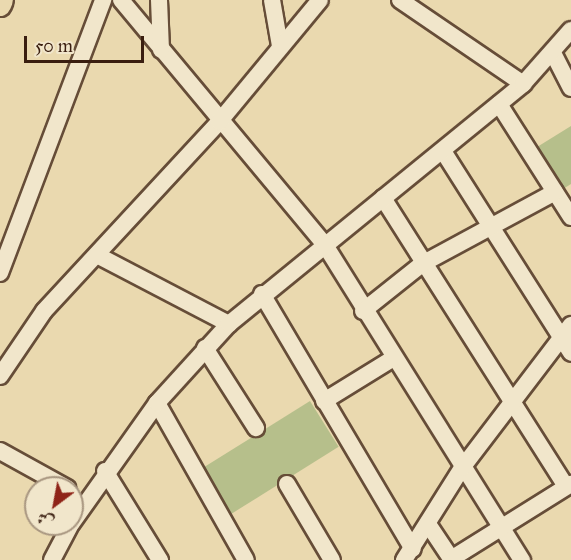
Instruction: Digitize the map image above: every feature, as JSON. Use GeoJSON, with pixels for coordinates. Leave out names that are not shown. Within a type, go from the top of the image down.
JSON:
{"type":"FeatureCollection","features":[{"type":"Feature","properties":{"kind":"main road"},"geometry":{"type":"LineString","coordinates":[[0,5],[2,0]]}},
{"type":"Feature","properties":{"kind":"street"},"geometry":{"type":"LineString","coordinates":[[0,273],[103,0]]}},
{"type":"Feature","properties":{"kind":"street"},"geometry":{"type":"LineString","coordinates":[[122,0],[219,122],[325,245],[392,359],[522,560]]}},
{"type":"Feature","properties":{"kind":"street"},"geometry":{"type":"LineString","coordinates":[[159,0],[161,50]]}},
{"type":"Feature","properties":{"kind":"street"},"geometry":{"type":"LineString","coordinates":[[272,0],[280,46]]}},
{"type":"Feature","properties":{"kind":"street"},"geometry":{"type":"LineString","coordinates":[[0,376],[19,341],[219,122],[320,0]]}},
{"type":"Feature","properties":{"kind":"street"},"geometry":{"type":"LineString","coordinates":[[400,0],[523,84]]}},
{"type":"Feature","properties":{"kind":"street"},"geometry":{"type":"LineString","coordinates":[[84,490],[105,471],[157,403],[229,324],[262,294],[443,151],[523,84],[554,55],[571,30]]}},
{"type":"Feature","properties":{"kind":"street"},"geometry":{"type":"LineString","coordinates":[[554,55],[571,88]]}},
{"type":"Feature","properties":{"kind":"street"},"geometry":{"type":"LineString","coordinates":[[499,104],[571,217]]}},
{"type":"Feature","properties":{"kind":"street"},"geometry":{"type":"LineString","coordinates":[[443,151],[488,226],[566,330],[571,353]]}},
{"type":"Feature","properties":{"kind":"street"},"geometry":{"type":"LineString","coordinates":[[363,310],[422,264],[488,226],[555,192]]}},
{"type":"Feature","properties":{"kind":"street"},"geometry":{"type":"LineString","coordinates":[[383,198],[510,402],[569,485],[499,525],[452,559],[428,524]]}},
{"type":"Feature","properties":{"kind":"street"},"geometry":{"type":"LineString","coordinates":[[97,255],[229,324]]}},
{"type":"Feature","properties":{"kind":"street"},"geometry":{"type":"LineString","coordinates":[[262,294],[409,554],[462,468],[566,330]]}},
{"type":"Feature","properties":{"kind":"street"},"geometry":{"type":"LineString","coordinates":[[205,348],[256,429]]}},
{"type":"Feature","properties":{"kind":"street"},"geometry":{"type":"LineString","coordinates":[[324,401],[392,359]]}},
{"type":"Feature","properties":{"kind":"street"},"geometry":{"type":"LineString","coordinates":[[157,403],[246,560]]}},
{"type":"Feature","properties":{"kind":"street"},"geometry":{"type":"LineString","coordinates":[[0,451],[45,476]]}},
{"type":"Feature","properties":{"kind":"street"},"geometry":{"type":"LineString","coordinates":[[105,471],[160,560]]}},
{"type":"Feature","properties":{"kind":"street"},"geometry":{"type":"LineString","coordinates":[[287,484],[332,560]]}},
{"type":"Feature","properties":{"kind":"street"},"geometry":{"type":"LineString","coordinates":[[57,557],[66,536]]}},
{"type":"Feature","properties":{"kind":"green space"},"geometry":{"type":"Polygon","coordinates":[[[571,126],[571,184],[555,194],[529,152],[571,126]]]}},
{"type":"Feature","properties":{"kind":"green space"},"geometry":{"type":"Polygon","coordinates":[[[310,401],[339,447],[222,519],[194,474],[310,401]]]}}]}
